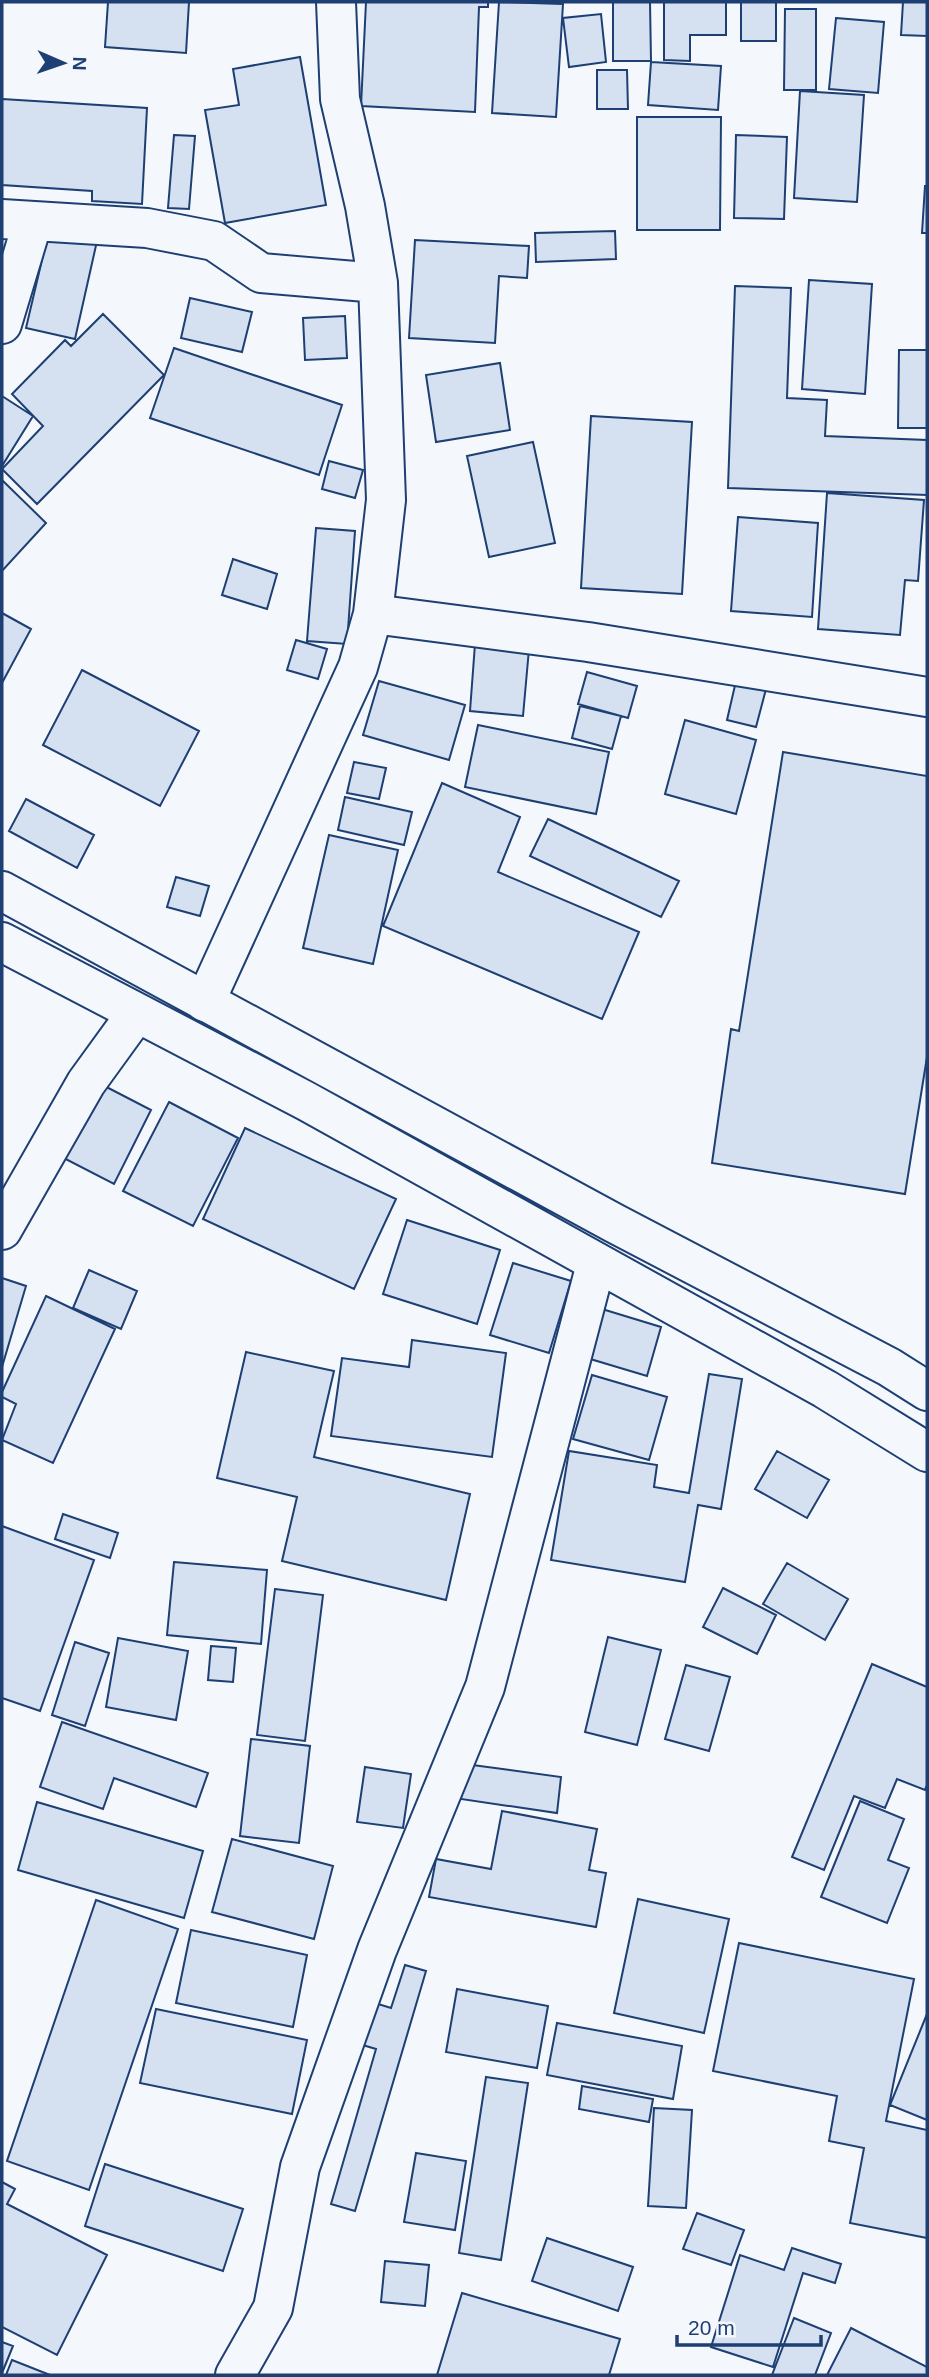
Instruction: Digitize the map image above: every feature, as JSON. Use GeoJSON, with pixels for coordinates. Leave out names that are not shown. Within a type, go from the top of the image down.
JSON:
{"type":"FeatureCollection","features":[{"type":"Feature","properties":{"kind":"street"},"geometry":{"type":"LineString","coordinates":[[205,1002],[358,667],[373,614],[386,499],[377,283],[365,206],[340,99],[336,2]]}},
{"type":"Feature","properties":{"kind":"street"},"geometry":{"type":"LineString","coordinates":[[2,324],[17,220],[147,228],[214,241],[261,273],[377,283]]}},
{"type":"Feature","properties":{"kind":"street"},"geometry":{"type":"LineString","coordinates":[[373,614],[588,642],[927,696]]}},
{"type":"Feature","properties":{"kind":"street"},"geometry":{"type":"LineString","coordinates":[[2,891],[889,1367],[927,1391]]}},
{"type":"Feature","properties":{"kind":"street"},"geometry":{"type":"LineString","coordinates":[[2,942],[306,1101],[596,1264],[924,1442]]}},
{"type":"Feature","properties":{"kind":"street"},"geometry":{"type":"LineString","coordinates":[[2,1230],[86,1083],[136,1014]]}},
{"type":"Feature","properties":{"kind":"street"},"geometry":{"type":"LineString","coordinates":[[235,2375],[273,2308],[300,2167],[377,1950],[485,1687],[596,1264]]}},
{"type":"Feature","properties":{"kind":"building"},"geometry":{"type":"Polygon","coordinates":[[[108,2],[189,2],[186,53],[105,47],[108,2]]]}},
{"type":"Feature","properties":{"kind":"building"},"geometry":{"type":"Polygon","coordinates":[[[366,2],[488,2],[488,7],[479,7],[475,112],[361,106],[366,2]]]}},
{"type":"Feature","properties":{"kind":"building"},"geometry":{"type":"Polygon","coordinates":[[[499,2],[563,4],[556,117],[492,113],[499,2]]]}},
{"type":"Feature","properties":{"kind":"building"},"geometry":{"type":"Polygon","coordinates":[[[613,2],[650,2],[651,61],[613,61],[613,2]]]}},
{"type":"Feature","properties":{"kind":"building"},"geometry":{"type":"Polygon","coordinates":[[[664,2],[726,2],[726,35],[690,35],[690,61],[664,60],[664,2]]]}},
{"type":"Feature","properties":{"kind":"building"},"geometry":{"type":"Polygon","coordinates":[[[741,2],[776,2],[776,41],[741,41],[741,2]]]}},
{"type":"Feature","properties":{"kind":"building"},"geometry":{"type":"Polygon","coordinates":[[[903,2],[927,2],[927,36],[901,35],[903,2]]]}},
{"type":"Feature","properties":{"kind":"building"},"geometry":{"type":"Polygon","coordinates":[[[785,9],[816,9],[816,90],[784,90],[785,9]]]}},
{"type":"Feature","properties":{"kind":"building"},"geometry":{"type":"Polygon","coordinates":[[[601,14],[606,62],[569,67],[563,18],[601,14]]]}},
{"type":"Feature","properties":{"kind":"building"},"geometry":{"type":"Polygon","coordinates":[[[836,18],[884,22],[878,93],[829,89],[836,18]]]}},
{"type":"Feature","properties":{"kind":"building"},"geometry":{"type":"Polygon","coordinates":[[[300,57],[326,205],[225,223],[205,110],[239,105],[233,69],[300,57]]]}},
{"type":"Feature","properties":{"kind":"building"},"geometry":{"type":"Polygon","coordinates":[[[651,62],[721,66],[718,110],[648,105],[651,62]]]}},
{"type":"Feature","properties":{"kind":"building"},"geometry":{"type":"Polygon","coordinates":[[[597,70],[627,70],[628,109],[597,109],[597,70]]]}},
{"type":"Feature","properties":{"kind":"building"},"geometry":{"type":"Polygon","coordinates":[[[800,91],[864,95],[857,202],[794,198],[800,91]]]}},
{"type":"Feature","properties":{"kind":"building"},"geometry":{"type":"Polygon","coordinates":[[[2,99],[147,108],[142,204],[92,201],[92,191],[2,185],[2,99]]]}},
{"type":"Feature","properties":{"kind":"building"},"geometry":{"type":"Polygon","coordinates":[[[637,117],[721,117],[720,230],[637,230],[637,117]]]}},
{"type":"Feature","properties":{"kind":"building"},"geometry":{"type":"Polygon","coordinates":[[[174,135],[195,136],[189,209],[168,208],[174,135]]]}},
{"type":"Feature","properties":{"kind":"building"},"geometry":{"type":"Polygon","coordinates":[[[736,135],[787,137],[784,219],[734,218],[736,135]]]}},
{"type":"Feature","properties":{"kind":"building"},"geometry":{"type":"Polygon","coordinates":[[[925,186],[927,233],[922,233],[925,186]]]}},
{"type":"Feature","properties":{"kind":"building"},"geometry":{"type":"Polygon","coordinates":[[[49,230],[97,241],[75,339],[26,328],[49,230]]]}},
{"type":"Feature","properties":{"kind":"building"},"geometry":{"type":"Polygon","coordinates":[[[615,231],[616,259],[536,262],[535,233],[615,231]]]}},
{"type":"Feature","properties":{"kind":"building"},"geometry":{"type":"Polygon","coordinates":[[[415,240],[529,246],[527,278],[499,276],[495,343],[409,338],[415,240]]]}},
{"type":"Feature","properties":{"kind":"building"},"geometry":{"type":"Polygon","coordinates":[[[809,280],[872,284],[865,394],[802,389],[809,280]]]}},
{"type":"Feature","properties":{"kind":"building"},"geometry":{"type":"Polygon","coordinates":[[[735,286],[791,288],[787,398],[827,400],[825,436],[927,440],[927,495],[728,488],[735,286]]]}},
{"type":"Feature","properties":{"kind":"building"},"geometry":{"type":"Polygon","coordinates":[[[190,298],[252,312],[242,352],[181,338],[190,298]]]}},
{"type":"Feature","properties":{"kind":"building"},"geometry":{"type":"Polygon","coordinates":[[[103,314],[164,375],[37,504],[2,469],[43,426],[12,394],[65,340],[71,346],[103,314]]]}},
{"type":"Feature","properties":{"kind":"building"},"geometry":{"type":"Polygon","coordinates":[[[345,316],[347,358],[305,360],[303,318],[345,316]]]}},
{"type":"Feature","properties":{"kind":"building"},"geometry":{"type":"Polygon","coordinates":[[[174,348],[342,405],[319,475],[150,418],[174,348]]]}},
{"type":"Feature","properties":{"kind":"building"},"geometry":{"type":"Polygon","coordinates":[[[899,350],[927,350],[927,428],[898,428],[899,350]]]}},
{"type":"Feature","properties":{"kind":"building"},"geometry":{"type":"Polygon","coordinates":[[[500,363],[510,430],[436,442],[426,375],[500,363]]]}},
{"type":"Feature","properties":{"kind":"building"},"geometry":{"type":"Polygon","coordinates":[[[2,396],[33,416],[2,466],[2,396]]]}},
{"type":"Feature","properties":{"kind":"building"},"geometry":{"type":"Polygon","coordinates":[[[591,416],[692,422],[682,594],[581,588],[591,416]]]}},
{"type":"Feature","properties":{"kind":"building"},"geometry":{"type":"Polygon","coordinates":[[[533,442],[555,543],[489,557],[467,456],[533,442]]]}},
{"type":"Feature","properties":{"kind":"building"},"geometry":{"type":"Polygon","coordinates":[[[329,461],[363,470],[355,498],[322,489],[329,461]]]}},
{"type":"Feature","properties":{"kind":"building"},"geometry":{"type":"Polygon","coordinates":[[[2,480],[46,523],[2,571],[2,480]]]}},
{"type":"Feature","properties":{"kind":"building"},"geometry":{"type":"Polygon","coordinates":[[[827,493],[924,500],[918,581],[905,580],[900,635],[818,629],[827,493]]]}},
{"type":"Feature","properties":{"kind":"building"},"geometry":{"type":"Polygon","coordinates":[[[738,517],[818,523],[812,617],[731,611],[738,517]]]}},
{"type":"Feature","properties":{"kind":"building"},"geometry":{"type":"Polygon","coordinates":[[[316,528],[355,531],[347,644],[307,641],[316,528]]]}},
{"type":"Feature","properties":{"kind":"building"},"geometry":{"type":"Polygon","coordinates":[[[233,559],[277,574],[267,609],[222,595],[233,559]]]}},
{"type":"Feature","properties":{"kind":"building"},"geometry":{"type":"Polygon","coordinates":[[[2,613],[31,629],[2,683],[2,613]]]}},
{"type":"Feature","properties":{"kind":"building"},"geometry":{"type":"Polygon","coordinates":[[[296,640],[327,649],[318,679],[287,670],[296,640]]]}},
{"type":"Feature","properties":{"kind":"building"},"geometry":{"type":"Polygon","coordinates":[[[475,644],[529,649],[523,716],[470,711],[475,644]]]}},
{"type":"Feature","properties":{"kind":"building"},"geometry":{"type":"Polygon","coordinates":[[[82,670],[199,731],[160,806],[43,745],[82,670]]]}},
{"type":"Feature","properties":{"kind":"building"},"geometry":{"type":"Polygon","coordinates":[[[587,672],[637,686],[628,718],[578,704],[587,672]]]}},
{"type":"Feature","properties":{"kind":"building"},"geometry":{"type":"Polygon","coordinates":[[[379,681],[465,705],[449,760],[363,735],[379,681]]]}},
{"type":"Feature","properties":{"kind":"building"},"geometry":{"type":"Polygon","coordinates":[[[736,681],[766,689],[756,727],[727,720],[736,681]]]}},
{"type":"Feature","properties":{"kind":"building"},"geometry":{"type":"Polygon","coordinates":[[[580,706],[621,716],[612,749],[572,738],[580,706]]]}},
{"type":"Feature","properties":{"kind":"building"},"geometry":{"type":"Polygon","coordinates":[[[685,720],[756,740],[736,814],[665,794],[685,720]]]}},
{"type":"Feature","properties":{"kind":"building"},"geometry":{"type":"Polygon","coordinates":[[[478,725],[609,752],[596,814],[465,787],[478,725]]]}},
{"type":"Feature","properties":{"kind":"building"},"geometry":{"type":"Polygon","coordinates":[[[783,752],[927,776],[927,1057],[905,1194],[712,1163],[731,1029],[739,1031],[783,752]]]}},
{"type":"Feature","properties":{"kind":"building"},"geometry":{"type":"Polygon","coordinates":[[[354,762],[386,768],[379,799],[347,793],[354,762]]]}},
{"type":"Feature","properties":{"kind":"building"},"geometry":{"type":"Polygon","coordinates":[[[442,783],[520,817],[498,872],[639,932],[602,1019],[383,926],[442,783]]]}},
{"type":"Feature","properties":{"kind":"building"},"geometry":{"type":"Polygon","coordinates":[[[345,797],[412,812],[404,845],[338,830],[345,797]]]}},
{"type":"Feature","properties":{"kind":"building"},"geometry":{"type":"Polygon","coordinates":[[[26,799],[94,835],[77,868],[9,831],[26,799]]]}},
{"type":"Feature","properties":{"kind":"building"},"geometry":{"type":"Polygon","coordinates":[[[548,819],[679,881],[661,917],[530,856],[548,819]]]}},
{"type":"Feature","properties":{"kind":"building"},"geometry":{"type":"Polygon","coordinates":[[[329,835],[398,850],[373,964],[303,948],[329,835]]]}},
{"type":"Feature","properties":{"kind":"building"},"geometry":{"type":"Polygon","coordinates":[[[176,877],[209,886],[200,916],[167,907],[176,877]]]}},
{"type":"Feature","properties":{"kind":"building"},"geometry":{"type":"Polygon","coordinates":[[[91,1079],[151,1110],[114,1184],[54,1153],[91,1079]]]}},
{"type":"Feature","properties":{"kind":"building"},"geometry":{"type":"Polygon","coordinates":[[[169,1102],[238,1138],[193,1226],[123,1191],[169,1102]]]}},
{"type":"Feature","properties":{"kind":"building"},"geometry":{"type":"Polygon","coordinates":[[[245,1128],[396,1199],[354,1289],[203,1219],[245,1128]]]}},
{"type":"Feature","properties":{"kind":"building"},"geometry":{"type":"Polygon","coordinates":[[[407,1220],[500,1250],[477,1324],[383,1294],[407,1220]]]}},
{"type":"Feature","properties":{"kind":"building"},"geometry":{"type":"Polygon","coordinates":[[[513,1263],[571,1281],[549,1353],[490,1335],[513,1263]]]}},
{"type":"Feature","properties":{"kind":"building"},"geometry":{"type":"Polygon","coordinates":[[[89,1270],[137,1291],[121,1329],[73,1308],[89,1270]]]}},
{"type":"Feature","properties":{"kind":"building"},"geometry":{"type":"Polygon","coordinates":[[[2,1278],[26,1286],[2,1367],[2,1278]]]}},
{"type":"Feature","properties":{"kind":"building"},"geometry":{"type":"Polygon","coordinates":[[[46,1296],[115,1329],[53,1463],[2,1440],[16,1404],[2,1397],[2,1392],[46,1296]]]}},
{"type":"Feature","properties":{"kind":"building"},"geometry":{"type":"Polygon","coordinates":[[[602,1309],[661,1327],[647,1376],[587,1358],[602,1309]]]}},
{"type":"Feature","properties":{"kind":"building"},"geometry":{"type":"Polygon","coordinates":[[[412,1340],[506,1353],[492,1457],[331,1436],[342,1358],[409,1367],[412,1340]]]}},
{"type":"Feature","properties":{"kind":"building"},"geometry":{"type":"Polygon","coordinates":[[[246,1352],[334,1371],[314,1457],[470,1494],[446,1600],[282,1561],[297,1497],[217,1478],[246,1352]]]}},
{"type":"Feature","properties":{"kind":"building"},"geometry":{"type":"Polygon","coordinates":[[[709,1374],[742,1379],[721,1509],[698,1505],[685,1582],[551,1560],[569,1451],[657,1465],[654,1487],[689,1493],[709,1374]]]}},
{"type":"Feature","properties":{"kind":"building"},"geometry":{"type":"Polygon","coordinates":[[[592,1375],[667,1397],[649,1460],[573,1439],[592,1375]]]}},
{"type":"Feature","properties":{"kind":"building"},"geometry":{"type":"Polygon","coordinates":[[[777,1451],[829,1480],[807,1518],[755,1489],[777,1451]]]}},
{"type":"Feature","properties":{"kind":"building"},"geometry":{"type":"Polygon","coordinates":[[[63,1514],[118,1533],[110,1558],[55,1539],[63,1514]]]}},
{"type":"Feature","properties":{"kind":"building"},"geometry":{"type":"Polygon","coordinates":[[[2,1526],[94,1560],[40,1711],[2,1698],[2,1526]]]}},
{"type":"Feature","properties":{"kind":"building"},"geometry":{"type":"Polygon","coordinates":[[[174,1562],[267,1570],[261,1644],[167,1635],[174,1562]]]}},
{"type":"Feature","properties":{"kind":"building"},"geometry":{"type":"Polygon","coordinates":[[[787,1563],[848,1599],[825,1640],[763,1604],[787,1563]]]}},
{"type":"Feature","properties":{"kind":"building"},"geometry":{"type":"Polygon","coordinates":[[[723,1588],[776,1615],[757,1654],[703,1627],[723,1588]]]}},
{"type":"Feature","properties":{"kind":"building"},"geometry":{"type":"Polygon","coordinates":[[[275,1589],[323,1595],[305,1741],[257,1735],[275,1589]]]}},
{"type":"Feature","properties":{"kind":"building"},"geometry":{"type":"Polygon","coordinates":[[[608,1637],[661,1650],[637,1745],[585,1732],[608,1637]]]}},
{"type":"Feature","properties":{"kind":"building"},"geometry":{"type":"Polygon","coordinates":[[[118,1638],[188,1651],[176,1720],[106,1707],[118,1638]]]}},
{"type":"Feature","properties":{"kind":"building"},"geometry":{"type":"Polygon","coordinates":[[[75,1642],[109,1653],[85,1726],[52,1715],[75,1642]]]}},
{"type":"Feature","properties":{"kind":"building"},"geometry":{"type":"Polygon","coordinates":[[[211,1646],[236,1648],[233,1682],[208,1680],[211,1646]]]}},
{"type":"Feature","properties":{"kind":"building"},"geometry":{"type":"Polygon","coordinates":[[[872,1664],[927,1687],[927,1785],[925,1790],[897,1779],[885,1808],[854,1796],[824,1870],[792,1857],[872,1664]]]}},
{"type":"Feature","properties":{"kind":"building"},"geometry":{"type":"Polygon","coordinates":[[[686,1665],[730,1677],[709,1751],[665,1739],[686,1665]]]}},
{"type":"Feature","properties":{"kind":"building"},"geometry":{"type":"Polygon","coordinates":[[[62,1722],[208,1773],[196,1807],[114,1778],[103,1809],[40,1787],[62,1722]]]}},
{"type":"Feature","properties":{"kind":"building"},"geometry":{"type":"Polygon","coordinates":[[[251,1739],[310,1746],[299,1843],[240,1836],[251,1739]]]}},
{"type":"Feature","properties":{"kind":"building"},"geometry":{"type":"Polygon","coordinates":[[[465,1764],[561,1777],[557,1813],[461,1799],[465,1764]]]}},
{"type":"Feature","properties":{"kind":"building"},"geometry":{"type":"Polygon","coordinates":[[[365,1767],[411,1774],[403,1828],[357,1822],[365,1767]]]}},
{"type":"Feature","properties":{"kind":"building"},"geometry":{"type":"Polygon","coordinates":[[[860,1801],[904,1819],[888,1860],[909,1868],[887,1923],[821,1897],[860,1801]]]}},
{"type":"Feature","properties":{"kind":"building"},"geometry":{"type":"Polygon","coordinates":[[[37,1802],[203,1851],[184,1918],[18,1870],[37,1802]]]}},
{"type":"Feature","properties":{"kind":"building"},"geometry":{"type":"Polygon","coordinates":[[[502,1811],[597,1829],[589,1870],[606,1873],[596,1927],[429,1897],[436,1859],[491,1869],[502,1811]]]}},
{"type":"Feature","properties":{"kind":"building"},"geometry":{"type":"Polygon","coordinates":[[[232,1839],[333,1866],[314,1939],[212,1912],[232,1839]]]}},
{"type":"Feature","properties":{"kind":"building"},"geometry":{"type":"Polygon","coordinates":[[[638,1899],[729,1919],[704,2033],[614,2013],[638,1899]]]}},
{"type":"Feature","properties":{"kind":"building"},"geometry":{"type":"Polygon","coordinates":[[[96,1900],[178,1929],[89,2190],[7,2161],[96,1900]]]}},
{"type":"Feature","properties":{"kind":"building"},"geometry":{"type":"Polygon","coordinates":[[[191,1930],[307,1955],[293,2027],[176,2003],[191,1930]]]}},
{"type":"Feature","properties":{"kind":"building"},"geometry":{"type":"Polygon","coordinates":[[[739,1943],[914,1979],[886,2121],[927,2130],[927,2238],[850,2223],[864,2148],[829,2141],[837,2096],[713,2071],[739,1943]]]}},
{"type":"Feature","properties":{"kind":"building"},"geometry":{"type":"Polygon","coordinates":[[[405,1965],[426,1971],[355,2211],[331,2204],[376,2049],[349,2041],[362,1999],[391,2008],[405,1965]]]}},
{"type":"Feature","properties":{"kind":"building"},"geometry":{"type":"Polygon","coordinates":[[[457,1989],[548,2006],[537,2068],[446,2052],[457,1989]]]}},
{"type":"Feature","properties":{"kind":"building"},"geometry":{"type":"Polygon","coordinates":[[[156,2009],[307,2040],[292,2114],[140,2083],[156,2009]]]}},
{"type":"Feature","properties":{"kind":"building"},"geometry":{"type":"Polygon","coordinates":[[[927,2014],[927,2120],[890,2105],[927,2014]]]}},
{"type":"Feature","properties":{"kind":"building"},"geometry":{"type":"Polygon","coordinates":[[[557,2023],[682,2046],[673,2099],[547,2075],[557,2023]]]}},
{"type":"Feature","properties":{"kind":"building"},"geometry":{"type":"Polygon","coordinates":[[[486,2077],[528,2083],[501,2260],[459,2253],[486,2077]]]}},
{"type":"Feature","properties":{"kind":"building"},"geometry":{"type":"Polygon","coordinates":[[[582,2086],[653,2099],[649,2122],[579,2109],[582,2086]]]}},
{"type":"Feature","properties":{"kind":"building"},"geometry":{"type":"Polygon","coordinates":[[[654,2108],[692,2110],[686,2208],[648,2206],[654,2108]]]}},
{"type":"Feature","properties":{"kind":"building"},"geometry":{"type":"Polygon","coordinates":[[[416,2153],[466,2161],[455,2230],[404,2222],[416,2153]]]}},
{"type":"Feature","properties":{"kind":"building"},"geometry":{"type":"Polygon","coordinates":[[[105,2164],[243,2209],[223,2271],[85,2226],[105,2164]]]}},
{"type":"Feature","properties":{"kind":"building"},"geometry":{"type":"Polygon","coordinates":[[[2,2182],[15,2189],[7,2204],[107,2255],[57,2355],[2,2327],[2,2182]]]}},
{"type":"Feature","properties":{"kind":"building"},"geometry":{"type":"Polygon","coordinates":[[[697,2213],[744,2230],[731,2265],[683,2249],[697,2213]]]}},
{"type":"Feature","properties":{"kind":"building"},"geometry":{"type":"Polygon","coordinates":[[[547,2238],[633,2267],[618,2311],[532,2281],[547,2238]]]}},
{"type":"Feature","properties":{"kind":"building"},"geometry":{"type":"Polygon","coordinates":[[[792,2248],[841,2264],[835,2283],[803,2273],[773,2367],[711,2347],[740,2255],[784,2270],[792,2248]]]}},
{"type":"Feature","properties":{"kind":"building"},"geometry":{"type":"Polygon","coordinates":[[[385,2261],[429,2265],[425,2306],[381,2302],[385,2261]]]}},
{"type":"Feature","properties":{"kind":"building"},"geometry":{"type":"Polygon","coordinates":[[[462,2293],[620,2339],[609,2375],[437,2375],[462,2293]]]}},
{"type":"Feature","properties":{"kind":"building"},"geometry":{"type":"Polygon","coordinates":[[[794,2318],[831,2333],[815,2375],[772,2375],[794,2318]]]}},
{"type":"Feature","properties":{"kind":"building"},"geometry":{"type":"Polygon","coordinates":[[[851,2328],[927,2367],[927,2375],[827,2375],[851,2328]]]}},
{"type":"Feature","properties":{"kind":"building"},"geometry":{"type":"Polygon","coordinates":[[[2,2342],[13,2346],[2,2373],[2,2342]]]}},
{"type":"Feature","properties":{"kind":"building"},"geometry":{"type":"Polygon","coordinates":[[[12,2360],[50,2375],[6,2375],[12,2360]]]}}]}
